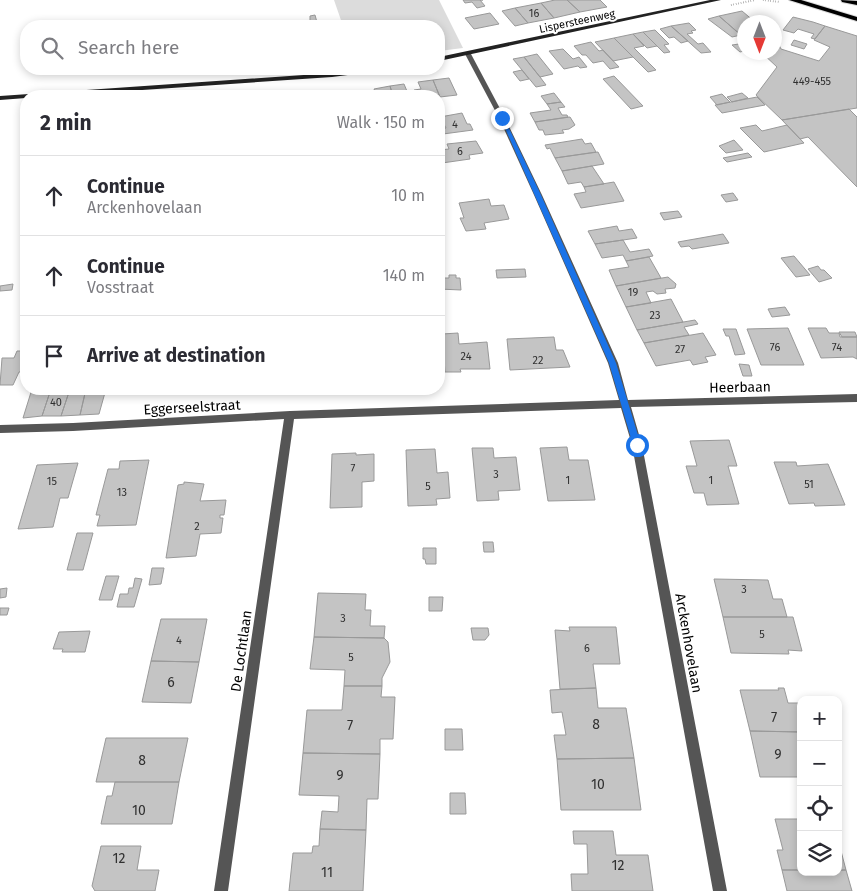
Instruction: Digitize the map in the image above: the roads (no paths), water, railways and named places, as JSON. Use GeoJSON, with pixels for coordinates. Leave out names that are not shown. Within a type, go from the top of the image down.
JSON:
{"type":"FeatureCollection","features":[{"type":"Feature","properties":{"kind":"main road"},"geometry":{"type":"LineString","coordinates":[[793,0],[857,19]]}},
{"type":"Feature","properties":{"kind":"main road"},"geometry":{"type":"LineString","coordinates":[[845,0],[857,3]]}},
{"type":"Feature","properties":{"kind":"street","name":"Lispersteenweg"},"geometry":{"type":"LineString","coordinates":[[445,58],[718,0]]}},
{"type":"Feature","properties":{"kind":"street","name":"Arckenhovelaan"},"geometry":{"type":"LineString","coordinates":[[468,54],[502,118],[613,363],[637,445],[720,891]]}},
{"type":"Feature","properties":{"kind":"street"},"geometry":{"type":"LineString","coordinates":[[115,90],[332,75]]}},
{"type":"Feature","properties":{"kind":"street"},"geometry":{"type":"LineString","coordinates":[[0,98],[20,97]]}},
{"type":"Feature","properties":{"kind":"street","name":"Heerbaan"},"geometry":{"type":"LineString","coordinates":[[624,402],[857,398]]}},
{"type":"Feature","properties":{"kind":"street","name":"Eggerseelstraat"},"geometry":{"type":"LineString","coordinates":[[0,429],[46,429],[290,415],[624,402]]}},
{"type":"Feature","properties":{"kind":"street","name":"De Lochtlaan"},"geometry":{"type":"LineString","coordinates":[[221,891],[290,415]]}}]}
